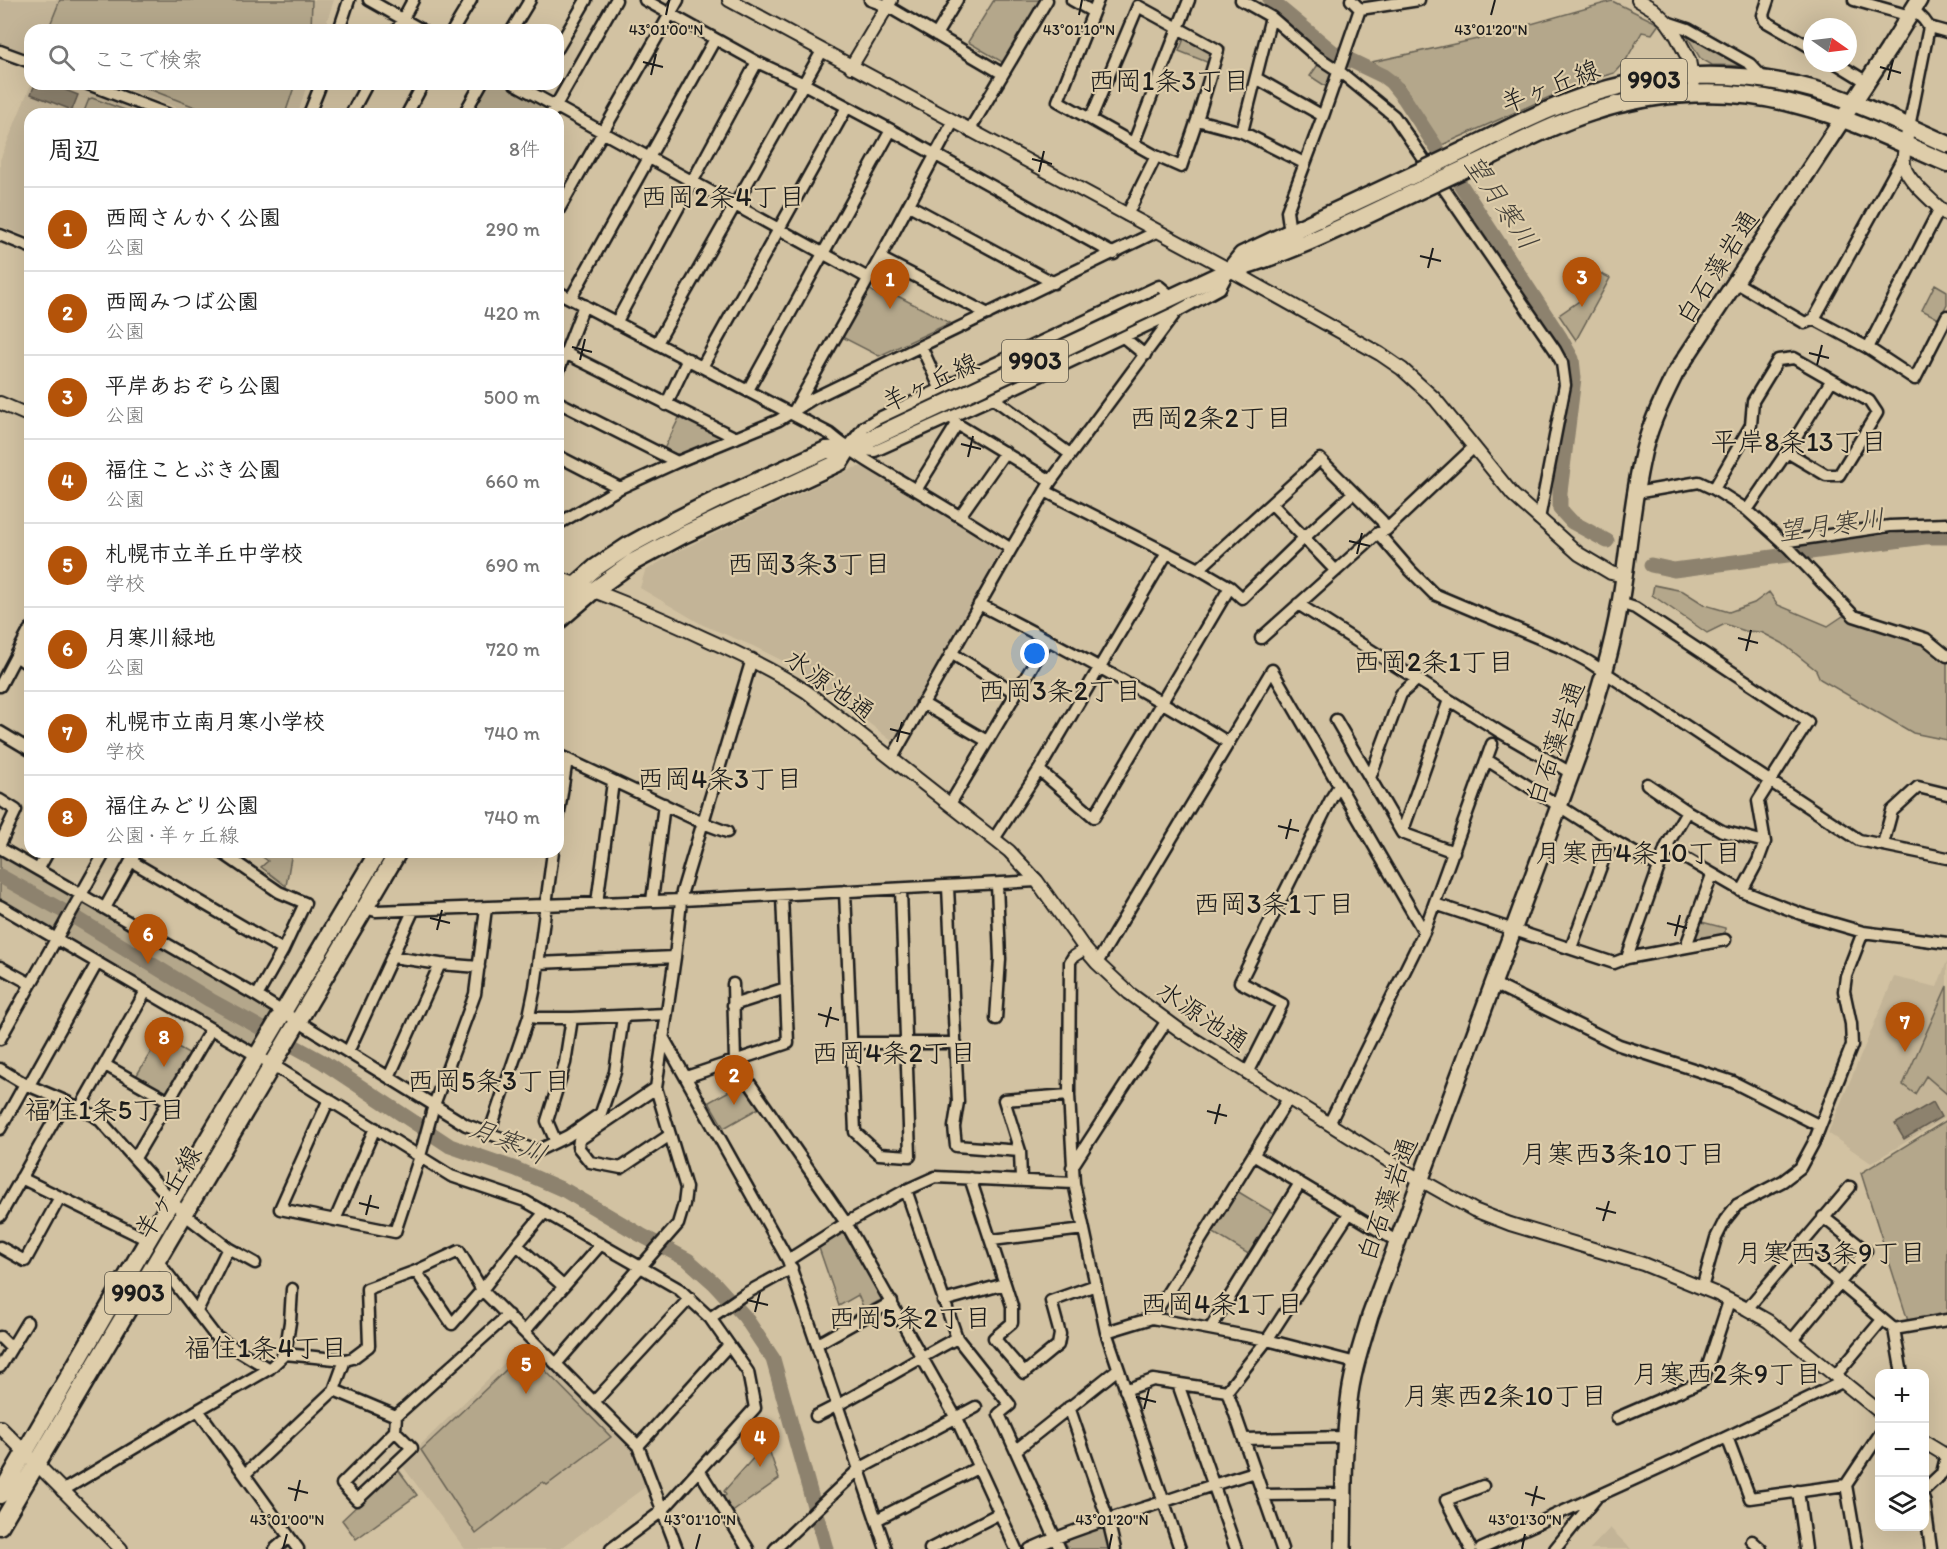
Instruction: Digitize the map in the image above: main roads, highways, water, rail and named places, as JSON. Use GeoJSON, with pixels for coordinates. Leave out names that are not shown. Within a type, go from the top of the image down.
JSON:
{"type":"FeatureCollection","features":[{"type":"Feature","properties":{"kind":"main road","name":"白石藻岩通"},"geometry":{"type":"LineString","coordinates":[[1343,1549],[1346,1437],[1349,1400],[1356,1363],[1370,1316],[1572,773],[1604,674],[1620,603],[1635,493],[1648,437],[1660,404],[1675,374],[1914,9]]}},
{"type":"Feature","properties":{"kind":"main road","name":"羊ヶ丘線"},"geometry":{"type":"LineString","coordinates":[[1230,270],[1242,255],[1528,119],[1583,97],[1638,82],[1692,76],[1764,79],[1816,90],[1853,103],[1947,144]]}},
{"type":"Feature","properties":{"kind":"main road","name":"羊ヶ丘線"},"geometry":{"type":"LineString","coordinates":[[564,595],[595,568],[628,546],[716,500],[826,450],[848,449],[1174,304],[1230,270],[1257,263],[1354,221],[1551,128],[1590,112],[1636,100],[1695,94],[1730,94],[1761,98],[1797,104],[1843,119],[1905,150],[1947,163]]}},
{"type":"Feature","properties":{"kind":"main road","name":"羊ヶ丘線"},"geometry":{"type":"LineString","coordinates":[[564,616],[633,562],[683,535],[840,462],[848,449]]}},
{"type":"Feature","properties":{"kind":"main road","name":"羊ヶ丘線"},"geometry":{"type":"LineString","coordinates":[[357,904],[376,858]]}},
{"type":"Feature","properties":{"kind":"main road","name":"羊ヶ丘線"},"geometry":{"type":"LineString","coordinates":[[0,1495],[31,1458],[157,1260],[275,1062],[289,1021],[357,904],[393,858]]}},
{"type":"Feature","properties":{"kind":"main road","name":"羊ヶ丘線"},"geometry":{"type":"LineString","coordinates":[[0,1526],[31,1458],[148,1240],[259,1054],[289,1021]]}},
{"type":"Feature","properties":{"kind":"waterway","name":"望月寒川"},"geometry":{"type":"LineString","coordinates":[[1270,0],[1333,52],[1391,82],[1404,98],[1560,337],[1572,359],[1574,378],[1560,492],[1560,509],[1572,522],[1607,541]]}},
{"type":"Feature","properties":{"kind":"waterway","name":"望月寒川"},"geometry":{"type":"LineString","coordinates":[[1651,565],[1674,570],[1925,537],[1947,537]]}},
{"type":"Feature","properties":{"kind":"waterway","name":"月寒川"},"geometry":{"type":"LineString","coordinates":[[0,876],[76,918],[210,1000],[323,1062],[450,1146],[516,1169],[566,1191],[688,1260],[715,1284],[745,1317],[773,1359],[826,1549]]}},
{"type":"Feature","properties":{"kind":"place","name":"平岸あおぞら公園"},"geometry":{"type":"Point","coordinates":[1582,307]}},
{"type":"Feature","properties":{"kind":"place","name":"西岡さんかく公園"},"geometry":{"type":"Point","coordinates":[890,309]}},
{"type":"Feature","properties":{"kind":"place","name":"月寒川緑地"},"geometry":{"type":"Point","coordinates":[148,964]}},
{"type":"Feature","properties":{"kind":"place","name":"札幌市立南月寒小学校"},"geometry":{"type":"Point","coordinates":[1905,1052]}},
{"type":"Feature","properties":{"kind":"place","name":"福住みどり公園"},"geometry":{"type":"Point","coordinates":[164,1067]}},
{"type":"Feature","properties":{"kind":"place","name":"西岡みつば公園"},"geometry":{"type":"Point","coordinates":[734,1105]}},
{"type":"Feature","properties":{"kind":"place","name":"札幌市立羊丘中学校"},"geometry":{"type":"Point","coordinates":[526,1394]}},
{"type":"Feature","properties":{"kind":"place","name":"福住ことぶき公園"},"geometry":{"type":"Point","coordinates":[760,1467]}},
{"type":"Feature","properties":{"kind":"district","name":"西岡1条3丁目"},"geometry":{"type":"Point","coordinates":[1169,81]}},
{"type":"Feature","properties":{"kind":"district","name":"西岡2条4丁目"},"geometry":{"type":"Point","coordinates":[723,197]}},
{"type":"Feature","properties":{"kind":"district","name":"西岡2条2丁目"},"geometry":{"type":"Point","coordinates":[1211,418]}},
{"type":"Feature","properties":{"kind":"district","name":"平岸8条13丁目"},"geometry":{"type":"Point","coordinates":[1799,442]}},
{"type":"Feature","properties":{"kind":"district","name":"西岡3条3丁目"},"geometry":{"type":"Point","coordinates":[809,564]}},
{"type":"Feature","properties":{"kind":"district","name":"西岡2条1丁目"},"geometry":{"type":"Point","coordinates":[1434,662]}},
{"type":"Feature","properties":{"kind":"district","name":"西岡3条2丁目"},"geometry":{"type":"Point","coordinates":[1060,691]}},
{"type":"Feature","properties":{"kind":"district","name":"西岡4条3丁目"},"geometry":{"type":"Point","coordinates":[720,779]}},
{"type":"Feature","properties":{"kind":"district","name":"月寒西4条10丁目"},"geometry":{"type":"Point","coordinates":[1638,853]}},
{"type":"Feature","properties":{"kind":"district","name":"西岡3条1丁目"},"geometry":{"type":"Point","coordinates":[1274,904]}},
{"type":"Feature","properties":{"kind":"district","name":"西岡4条2丁目"},"geometry":{"type":"Point","coordinates":[894,1053]}},
{"type":"Feature","properties":{"kind":"district","name":"西岡5条3丁目"},"geometry":{"type":"Point","coordinates":[489,1081]}},
{"type":"Feature","properties":{"kind":"district","name":"福住1条5丁目"},"geometry":{"type":"Point","coordinates":[105,1110]}},
{"type":"Feature","properties":{"kind":"district","name":"月寒西3条10丁目"},"geometry":{"type":"Point","coordinates":[1623,1154]}},
{"type":"Feature","properties":{"kind":"district","name":"月寒西3条9丁目"},"geometry":{"type":"Point","coordinates":[1831,1253]}},
{"type":"Feature","properties":{"kind":"district","name":"西岡4条1丁目"},"geometry":{"type":"Point","coordinates":[1222,1304]}},
{"type":"Feature","properties":{"kind":"district","name":"西岡5条2丁目"},"geometry":{"type":"Point","coordinates":[910,1318]}},
{"type":"Feature","properties":{"kind":"district","name":"福住1条4丁目"},"geometry":{"type":"Point","coordinates":[266,1348]}},
{"type":"Feature","properties":{"kind":"district","name":"月寒西2条9丁目"},"geometry":{"type":"Point","coordinates":[1727,1374]}},
{"type":"Feature","properties":{"kind":"district","name":"月寒西2条10丁目"},"geometry":{"type":"Point","coordinates":[1505,1396]}}]}
